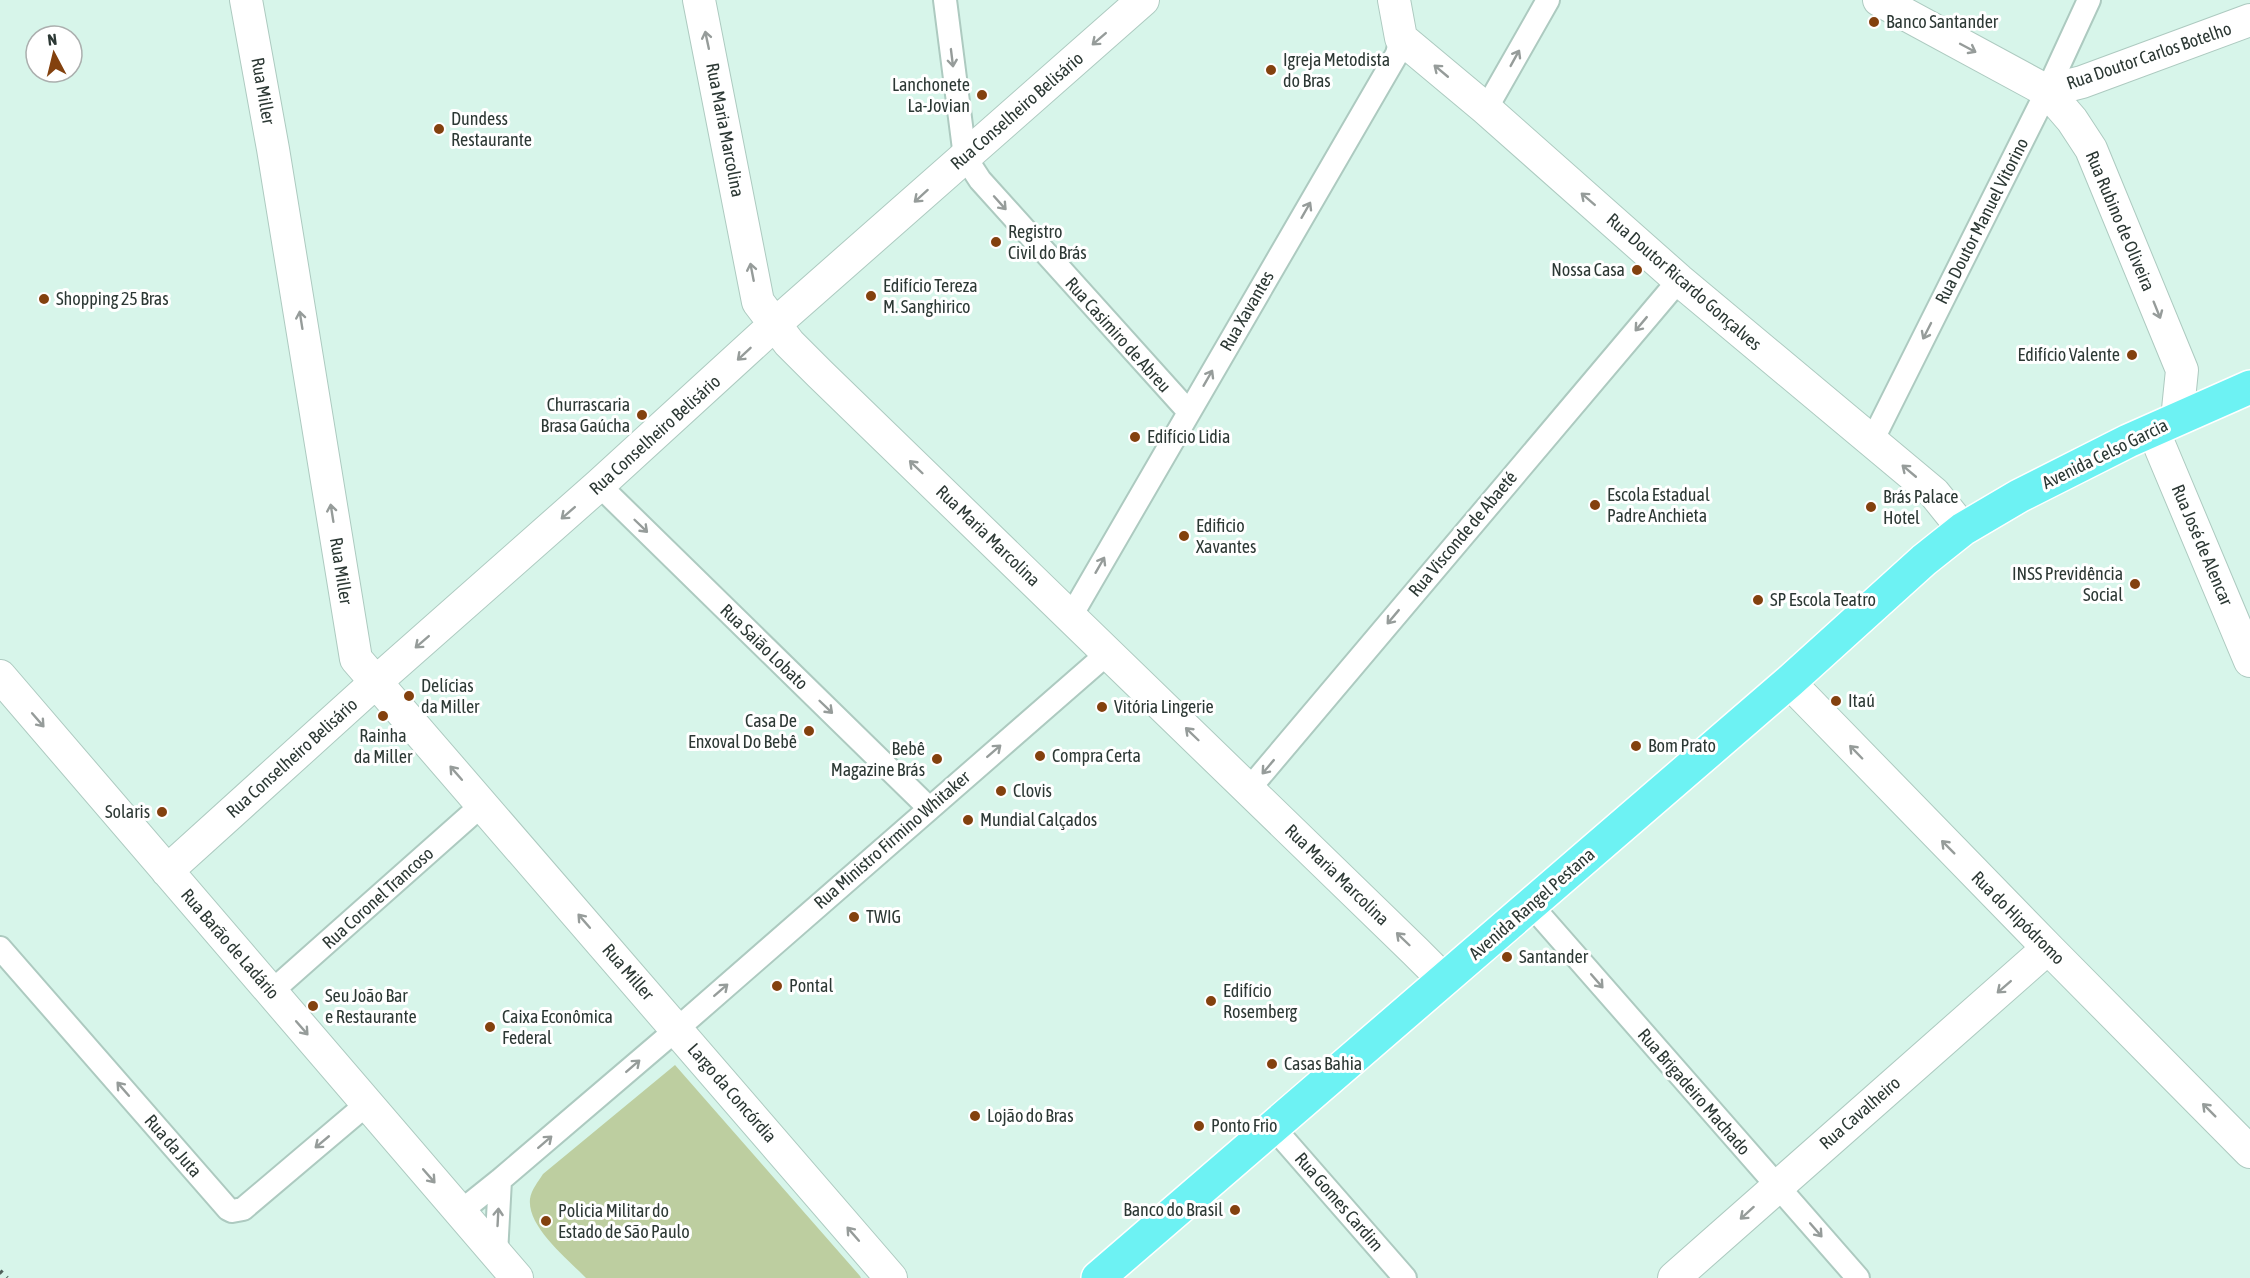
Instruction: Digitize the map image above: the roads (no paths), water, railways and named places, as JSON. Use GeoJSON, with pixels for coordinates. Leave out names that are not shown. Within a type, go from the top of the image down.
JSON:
{"type":"FeatureCollection","features":[{"type":"Feature","properties":{"kind":"main road","name":"Avenida Celso Garcia"},"geometry":{"type":"LineString","coordinates":[[1964,529],[2019,496],[2165,424],[2236,393]]}},
{"type":"Feature","properties":{"kind":"main road","name":"Avenida Rangel Pestana"},"geometry":{"type":"LineString","coordinates":[[1098,1278],[1789,682],[1924,560],[1964,529]]}},
{"type":"Feature","properties":{"kind":"street","name":"Rua Miller"},"geometry":{"type":"LineString","coordinates":[[246,0],[273,149],[356,659],[676,1029]]}},
{"type":"Feature","properties":{"kind":"street","name":"Rua Maria Marcolina"},"geometry":{"type":"LineString","coordinates":[[699,0],[758,302],[774,326],[820,374],[1444,981]]}},
{"type":"Feature","properties":{"kind":"street","name":"Rua Casimiro de Abreu"},"geometry":{"type":"LineString","coordinates":[[945,0],[965,157],[980,180],[1171,395],[1189,412]]}},
{"type":"Feature","properties":{"kind":"street","name":"Rua Conselheiro Belisário"},"geometry":{"type":"LineString","coordinates":[[167,871],[774,326],[1143,0]]}},
{"type":"Feature","properties":{"kind":"street"},"geometry":{"type":"LineString","coordinates":[[1394,0],[1401,38]]}},
{"type":"Feature","properties":{"kind":"street"},"geometry":{"type":"LineString","coordinates":[[1486,109],[1548,0]]}},
{"type":"Feature","properties":{"kind":"street","name":"Rua Doutor Manuel Vitorino"},"geometry":{"type":"LineString","coordinates":[[1872,441],[2047,91],[2089,0]]}},
{"type":"Feature","properties":{"kind":"street","name":"Rua Rubino de Oliveira"},"geometry":{"type":"LineString","coordinates":[[1895,4],[2047,91],[2072,120],[2091,149],[2182,370],[2165,424]]}},
{"type":"Feature","properties":{"kind":"street","name":"Rua Doutor Carlos Botelho"},"geometry":{"type":"LineString","coordinates":[[2047,91],[2082,82],[2250,21]]}},
{"type":"Feature","properties":{"kind":"street","name":"Rua Doutor Ricardo Gonçalves"},"geometry":{"type":"LineString","coordinates":[[1401,38],[1486,109],[1679,280],[1935,493],[1964,529]]}},
{"type":"Feature","properties":{"kind":"street","name":"Rua Xavantes"},"geometry":{"type":"LineString","coordinates":[[1071,616],[1397,54],[1401,38]]}},
{"type":"Feature","properties":{"kind":"street","name":"Rua Visconde de Abaeté"},"geometry":{"type":"LineString","coordinates":[[1249,789],[1679,280]]}},
{"type":"Feature","properties":{"kind":"street"},"geometry":{"type":"LineString","coordinates":[[2182,370],[2236,393]]}},
{"type":"Feature","properties":{"kind":"street","name":"Rua José de Alencar"},"geometry":{"type":"LineString","coordinates":[[2165,424],[2250,661]]}},
{"type":"Feature","properties":{"kind":"street","name":"Rua Saião Lobato"},"geometry":{"type":"LineString","coordinates":[[599,485],[929,808]]}},
{"type":"Feature","properties":{"kind":"street","name":"Rua Ministro Firmino Whitaker"},"geometry":{"type":"LineString","coordinates":[[676,1029],[1108,652]]}},
{"type":"Feature","properties":{"kind":"street","name":"Rua Barão de Ladário"},"geometry":{"type":"LineString","coordinates":[[0,676],[460,1212]]}},
{"type":"Feature","properties":{"kind":"street","name":"Rua do Hipódromo"},"geometry":{"type":"LineString","coordinates":[[1789,682],[2250,1152]]}},
{"type":"Feature","properties":{"kind":"street","name":"Rua Coronel Trancoso"},"geometry":{"type":"LineString","coordinates":[[272,992],[483,804]]}},
{"type":"Feature","properties":{"kind":"street","name":"Rua Brigadeiro Machado"},"geometry":{"type":"LineString","coordinates":[[1531,905],[1858,1278]]}},
{"type":"Feature","properties":{"kind":"street","name":"Rua da Juta"},"geometry":{"type":"LineString","coordinates":[[0,948],[232,1211],[243,1209],[367,1104]]}},
{"type":"Feature","properties":{"kind":"street","name":"Rua Cavalheiro"},"geometry":{"type":"LineString","coordinates":[[1674,1278],[2048,948]]}},
{"type":"Feature","properties":{"kind":"street","name":"Largo da Concórdia"},"geometry":{"type":"LineString","coordinates":[[460,1212],[676,1029],[891,1278]]}},
{"type":"Feature","properties":{"kind":"street","name":"Rua Gomes Cardim"},"geometry":{"type":"LineString","coordinates":[[1274,1126],[1405,1278]]}},
{"type":"Feature","properties":{"kind":"street"},"geometry":{"type":"LineString","coordinates":[[496,1254],[500,1180]]}},
{"type":"Feature","properties":{"kind":"street"},"geometry":{"type":"LineString","coordinates":[[460,1212],[517,1278]]}},
{"type":"Feature","properties":{"kind":"railway"},"geometry":{"type":"LineString","coordinates":[[0,1271],[7,1278]]}},
{"type":"Feature","properties":{"kind":"place","name":"Banco Santander"},"geometry":{"type":"Point","coordinates":[1874,22]}},
{"type":"Feature","properties":{"kind":"place","name":"Igreja Metodista do Bras"},"geometry":{"type":"Point","coordinates":[1271,70]}},
{"type":"Feature","properties":{"kind":"place","name":"Lanchonete La-Jovian"},"geometry":{"type":"Point","coordinates":[982,95]}},
{"type":"Feature","properties":{"kind":"place","name":"Dundess Restaurante"},"geometry":{"type":"Point","coordinates":[439,129]}},
{"type":"Feature","properties":{"kind":"place","name":"Registro Civil do Brás"},"geometry":{"type":"Point","coordinates":[996,242]}},
{"type":"Feature","properties":{"kind":"place","name":"Nossa Casa"},"geometry":{"type":"Point","coordinates":[1637,270]}},
{"type":"Feature","properties":{"kind":"place","name":"Edifício Tereza M. Sanghirico"},"geometry":{"type":"Point","coordinates":[871,296]}},
{"type":"Feature","properties":{"kind":"place","name":"Shopping 25 Bras"},"geometry":{"type":"Point","coordinates":[44,299]}},
{"type":"Feature","properties":{"kind":"place","name":"Edifício Valente"},"geometry":{"type":"Point","coordinates":[2132,355]}},
{"type":"Feature","properties":{"kind":"place","name":"Churrascaria Brasa Gaúcha"},"geometry":{"type":"Point","coordinates":[642,415]}},
{"type":"Feature","properties":{"kind":"place","name":"Edifício Lidia"},"geometry":{"type":"Point","coordinates":[1135,437]}},
{"type":"Feature","properties":{"kind":"place","name":"Escola Estadual Padre Anchieta"},"geometry":{"type":"Point","coordinates":[1595,505]}},
{"type":"Feature","properties":{"kind":"place","name":"Brás Palace Hotel"},"geometry":{"type":"Point","coordinates":[1871,507]}},
{"type":"Feature","properties":{"kind":"place","name":"Edificio Xavantes"},"geometry":{"type":"Point","coordinates":[1184,536]}},
{"type":"Feature","properties":{"kind":"place","name":"INSS Previdência Social"},"geometry":{"type":"Point","coordinates":[2135,584]}},
{"type":"Feature","properties":{"kind":"place","name":"SP Escola Teatro"},"geometry":{"type":"Point","coordinates":[1758,600]}},
{"type":"Feature","properties":{"kind":"place","name":"Delícias da Miller"},"geometry":{"type":"Point","coordinates":[409,696]}},
{"type":"Feature","properties":{"kind":"place","name":"Itaú"},"geometry":{"type":"Point","coordinates":[1836,701]}},
{"type":"Feature","properties":{"kind":"place","name":"Vitória Lingerie"},"geometry":{"type":"Point","coordinates":[1102,707]}},
{"type":"Feature","properties":{"kind":"place","name":"Rainha da Miller"},"geometry":{"type":"Point","coordinates":[383,716]}},
{"type":"Feature","properties":{"kind":"place","name":"Casa De Enxoval Do Bebê"},"geometry":{"type":"Point","coordinates":[809,731]}},
{"type":"Feature","properties":{"kind":"place","name":"Bom Prato"},"geometry":{"type":"Point","coordinates":[1636,746]}},
{"type":"Feature","properties":{"kind":"place","name":"Compra Certa"},"geometry":{"type":"Point","coordinates":[1040,756]}},
{"type":"Feature","properties":{"kind":"place","name":"Bebê Magazine Brás"},"geometry":{"type":"Point","coordinates":[937,759]}},
{"type":"Feature","properties":{"kind":"place","name":"Clovis"},"geometry":{"type":"Point","coordinates":[1001,791]}},
{"type":"Feature","properties":{"kind":"place","name":"Solaris"},"geometry":{"type":"Point","coordinates":[162,812]}},
{"type":"Feature","properties":{"kind":"place","name":"Mundial Calçados"},"geometry":{"type":"Point","coordinates":[968,820]}},
{"type":"Feature","properties":{"kind":"place","name":"TWIG"},"geometry":{"type":"Point","coordinates":[854,917]}},
{"type":"Feature","properties":{"kind":"place","name":"Santander"},"geometry":{"type":"Point","coordinates":[1507,957]}},
{"type":"Feature","properties":{"kind":"place","name":"Pontal"},"geometry":{"type":"Point","coordinates":[777,986]}},
{"type":"Feature","properties":{"kind":"place","name":"Edifício Rosemberg"},"geometry":{"type":"Point","coordinates":[1211,1001]}},
{"type":"Feature","properties":{"kind":"place","name":"Seu João Bar e Restaurante"},"geometry":{"type":"Point","coordinates":[313,1006]}},
{"type":"Feature","properties":{"kind":"place","name":"Caixa Econômica Federal"},"geometry":{"type":"Point","coordinates":[490,1027]}},
{"type":"Feature","properties":{"kind":"place","name":"Casas Bahia"},"geometry":{"type":"Point","coordinates":[1272,1064]}},
{"type":"Feature","properties":{"kind":"place","name":"Lojão do Bras"},"geometry":{"type":"Point","coordinates":[975,1116]}},
{"type":"Feature","properties":{"kind":"place","name":"Ponto Frio"},"geometry":{"type":"Point","coordinates":[1199,1126]}},
{"type":"Feature","properties":{"kind":"place","name":"Banco do Brasil"},"geometry":{"type":"Point","coordinates":[1235,1210]}},
{"type":"Feature","properties":{"kind":"place","name":"Policia Militar do Estado de São Paulo"},"geometry":{"type":"Point","coordinates":[546,1221]}}]}
